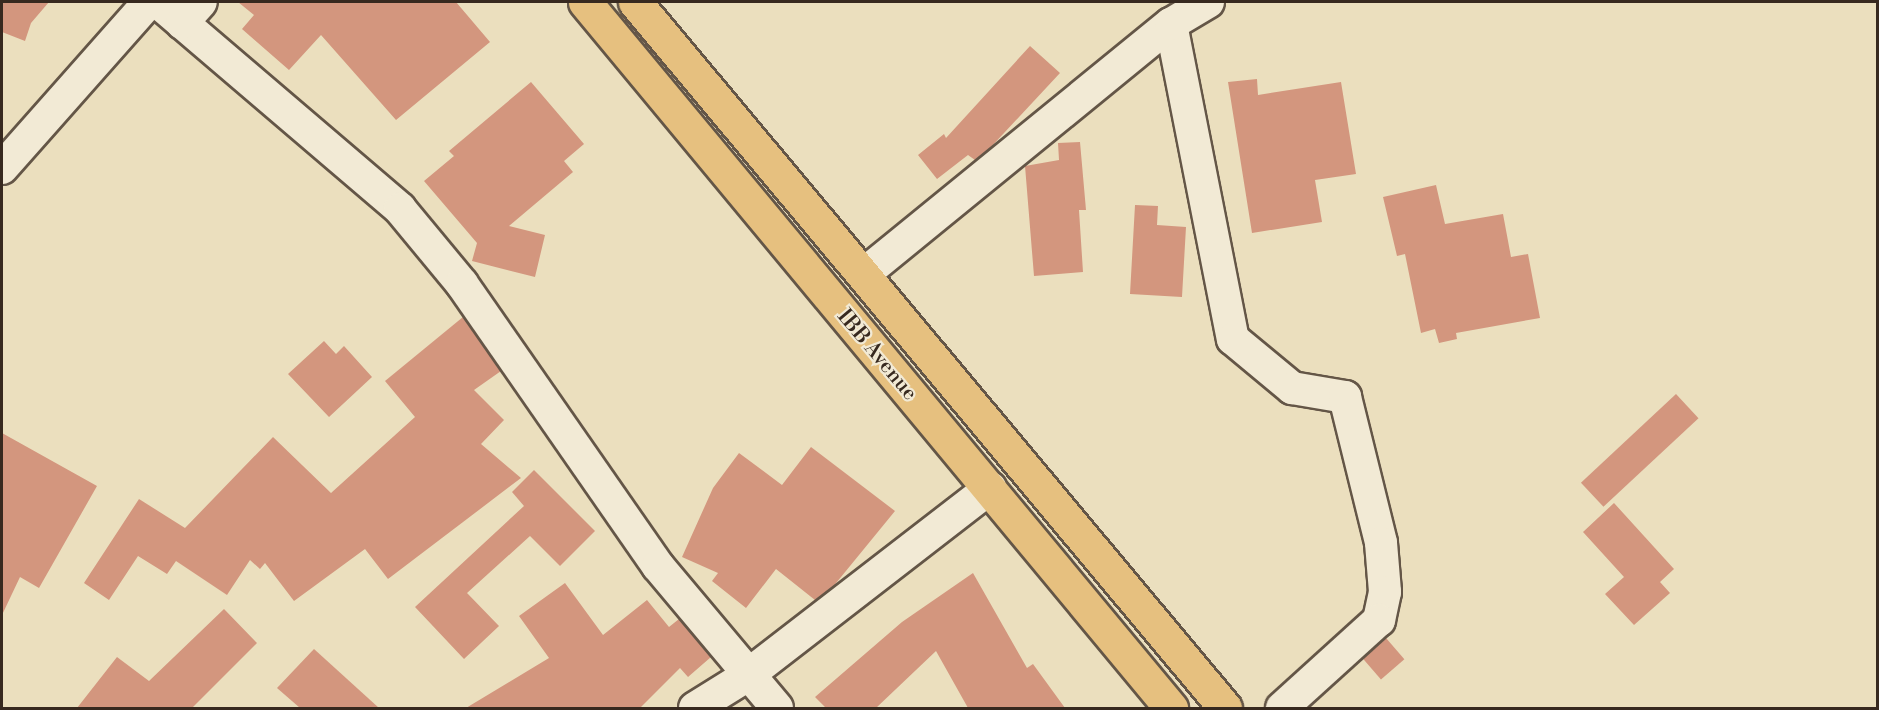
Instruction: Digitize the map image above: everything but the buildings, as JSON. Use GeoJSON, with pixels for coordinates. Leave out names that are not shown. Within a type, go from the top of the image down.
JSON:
{"type":"FeatureCollection","features":[{"type":"Feature","properties":{"kind":"main road","name":"IBB Avenue"},"geometry":{"type":"LineString","coordinates":[[585,2],[1171,708]]}},
{"type":"Feature","properties":{"kind":"main road"},"geometry":{"type":"LineString","coordinates":[[635,2],[864,273],[1225,708]]}},
{"type":"Feature","properties":{"kind":"street"},"geometry":{"type":"LineString","coordinates":[[2,168],[149,2]]}},
{"type":"Feature","properties":{"kind":"street"},"geometry":{"type":"LineString","coordinates":[[158,2],[191,12],[400,208],[462,284],[658,566],[777,708]]}},
{"type":"Feature","properties":{"kind":"street"},"geometry":{"type":"LineString","coordinates":[[864,273],[1170,24],[1208,2]]}},
{"type":"Feature","properties":{"kind":"street"},"geometry":{"type":"LineString","coordinates":[[1170,24],[1233,339],[1292,388],[1346,397],[1381,543],[1384,592],[1379,620],[1281,708]]}},
{"type":"Feature","properties":{"kind":"street"},"geometry":{"type":"LineString","coordinates":[[695,708],[748,675],[990,488]]}}]}
